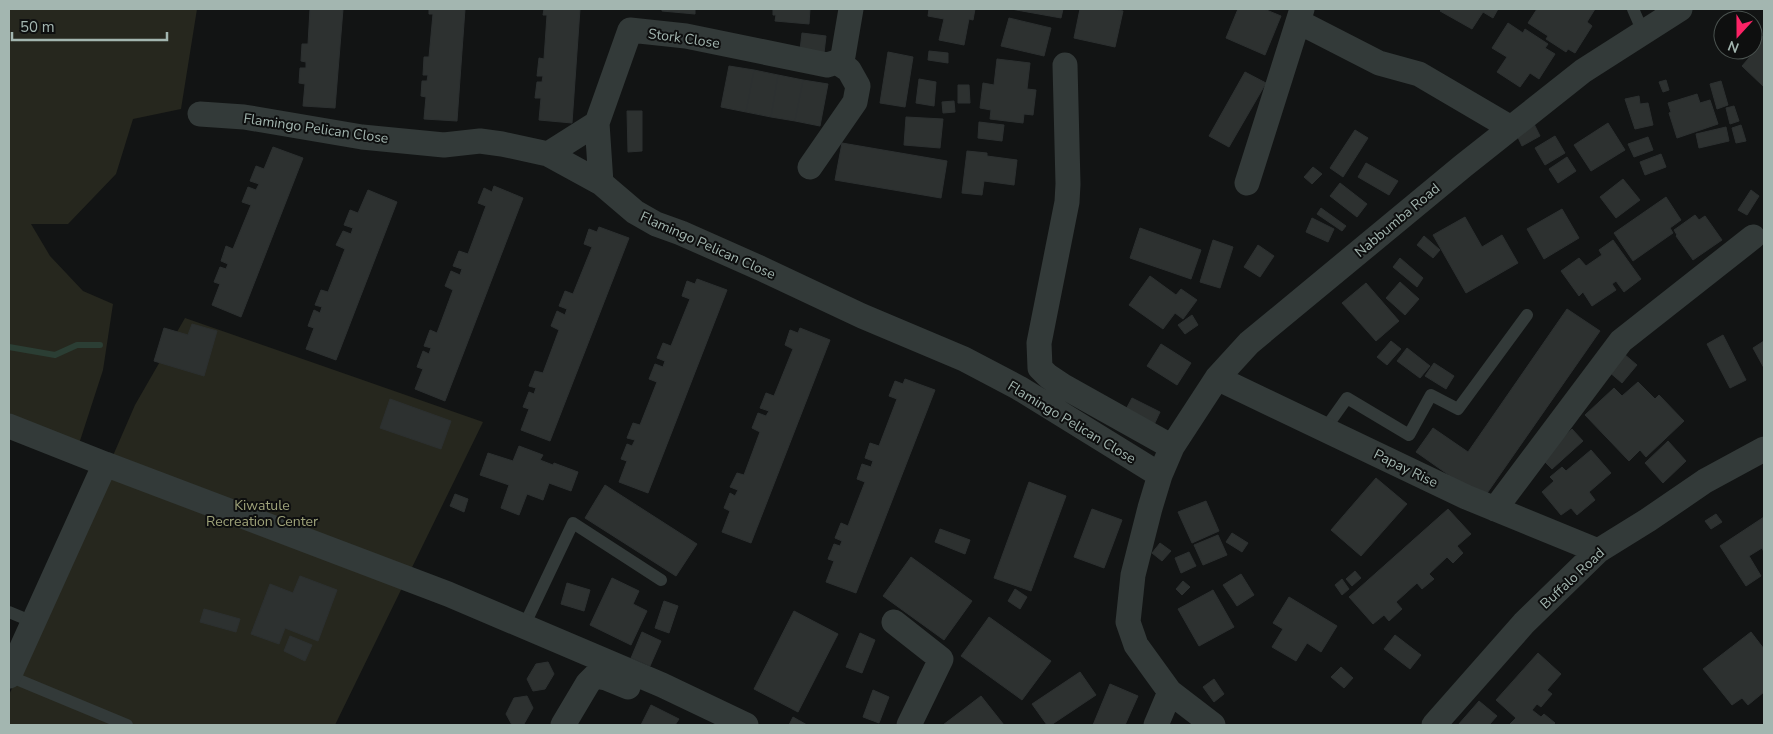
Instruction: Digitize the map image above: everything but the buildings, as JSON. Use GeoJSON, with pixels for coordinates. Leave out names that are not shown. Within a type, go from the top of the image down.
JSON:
{"type":"FeatureCollection","features":[{"type":"Feature","properties":{"kind":"street"},"geometry":{"type":"LineString","coordinates":[[810,167],[855,102],[858,86],[849,70],[838,62],[843,56],[847,44],[851,9]]}},
{"type":"Feature","properties":{"kind":"street","name":"Nabbumba Road"},"geometry":{"type":"LineString","coordinates":[[1213,725],[1170,692],[1136,645],[1128,622],[1133,575],[1160,475],[1172,447],[1217,378],[1249,343],[1463,166],[1584,71],[1680,9]]}},
{"type":"Feature","properties":{"kind":"street"},"geometry":{"type":"LineString","coordinates":[[1247,183],[1300,15],[1379,63],[1419,74],[1511,128]]}},
{"type":"Feature","properties":{"kind":"street","name":"Stork Close"},"geometry":{"type":"LineString","coordinates":[[601,183],[597,123],[630,30],[686,36],[827,65],[838,62]]}},
{"type":"Feature","properties":{"kind":"street"},"geometry":{"type":"LineString","coordinates":[[1065,65],[1067,202],[1039,343],[1040,368],[1063,386],[1172,447]]}},
{"type":"Feature","properties":{"kind":"street","name":"Flamingo Pelican Close"},"geometry":{"type":"LineString","coordinates":[[200,114],[244,117],[362,137],[444,145],[480,141],[509,145],[548,154],[601,183],[636,212],[656,224],[681,233],[862,316],[964,359],[1019,388],[1160,475]]}},
{"type":"Feature","properties":{"kind":"street"},"geometry":{"type":"LineString","coordinates":[[548,154],[597,123]]}},
{"type":"Feature","properties":{"kind":"street"},"geometry":{"type":"LineString","coordinates":[[1495,509],[1621,341],[1753,237]]}},
{"type":"Feature","properties":{"kind":"street","name":"Papay Rise"},"geometry":{"type":"LineString","coordinates":[[1217,378],[1495,509],[1598,552]]}},
{"type":"Feature","properties":{"kind":"street"},"geometry":{"type":"LineString","coordinates":[[9,426],[439,591],[524,626],[746,725]]}},
{"type":"Feature","properties":{"kind":"street","name":"Buffalo Road"},"geometry":{"type":"LineString","coordinates":[[1434,725],[1524,623],[1598,552],[1705,481],[1764,449]]}},
{"type":"Feature","properties":{"kind":"street"},"geometry":{"type":"LineString","coordinates":[[9,676],[105,464]]}},
{"type":"Feature","properties":{"kind":"street"},"geometry":{"type":"LineString","coordinates":[[894,622],[941,659],[909,725]]}},
{"type":"Feature","properties":{"kind":"street"},"geometry":{"type":"LineString","coordinates":[[563,725],[588,683],[595,676],[606,678],[698,717],[706,719],[720,712]]}},
{"type":"Feature","properties":{"kind":"street"},"geometry":{"type":"LineString","coordinates":[[1156,725],[1170,692]]}},
{"type":"Feature","properties":{"kind":"lane"},"geometry":{"type":"LineString","coordinates":[[1633,9],[1643,32]]}},
{"type":"Feature","properties":{"kind":"lane"},"geometry":{"type":"LineString","coordinates":[[1325,429],[1347,398],[1409,435],[1431,396],[1458,409],[1527,315]]}},
{"type":"Feature","properties":{"kind":"lane"},"geometry":{"type":"LineString","coordinates":[[524,626],[573,523],[661,580]]}},
{"type":"Feature","properties":{"kind":"lane"},"geometry":{"type":"LineString","coordinates":[[9,612],[33,622]]}},
{"type":"Feature","properties":{"kind":"lane"},"geometry":{"type":"LineString","coordinates":[[9,676],[127,725]]}},
{"type":"Feature","properties":{"kind":"green space"},"geometry":{"type":"Polygon","coordinates":[[[9,9],[197,9],[181,109],[133,119],[116,174],[68,224],[31,224],[50,256],[83,291],[113,304],[103,370],[77,450],[9,427],[9,9]]]}},
{"type":"Feature","properties":{"kind":"green space","name":"Kiwatule Recreation Center"},"geometry":{"type":"Polygon","coordinates":[[[185,318],[483,422],[335,725],[9,725],[9,695],[135,405],[185,318]]]}},
{"type":"Feature","properties":{"kind":"waterway"},"geometry":{"type":"LineString","coordinates":[[9,347],[55,355],[77,345],[100,345]]}}]}
